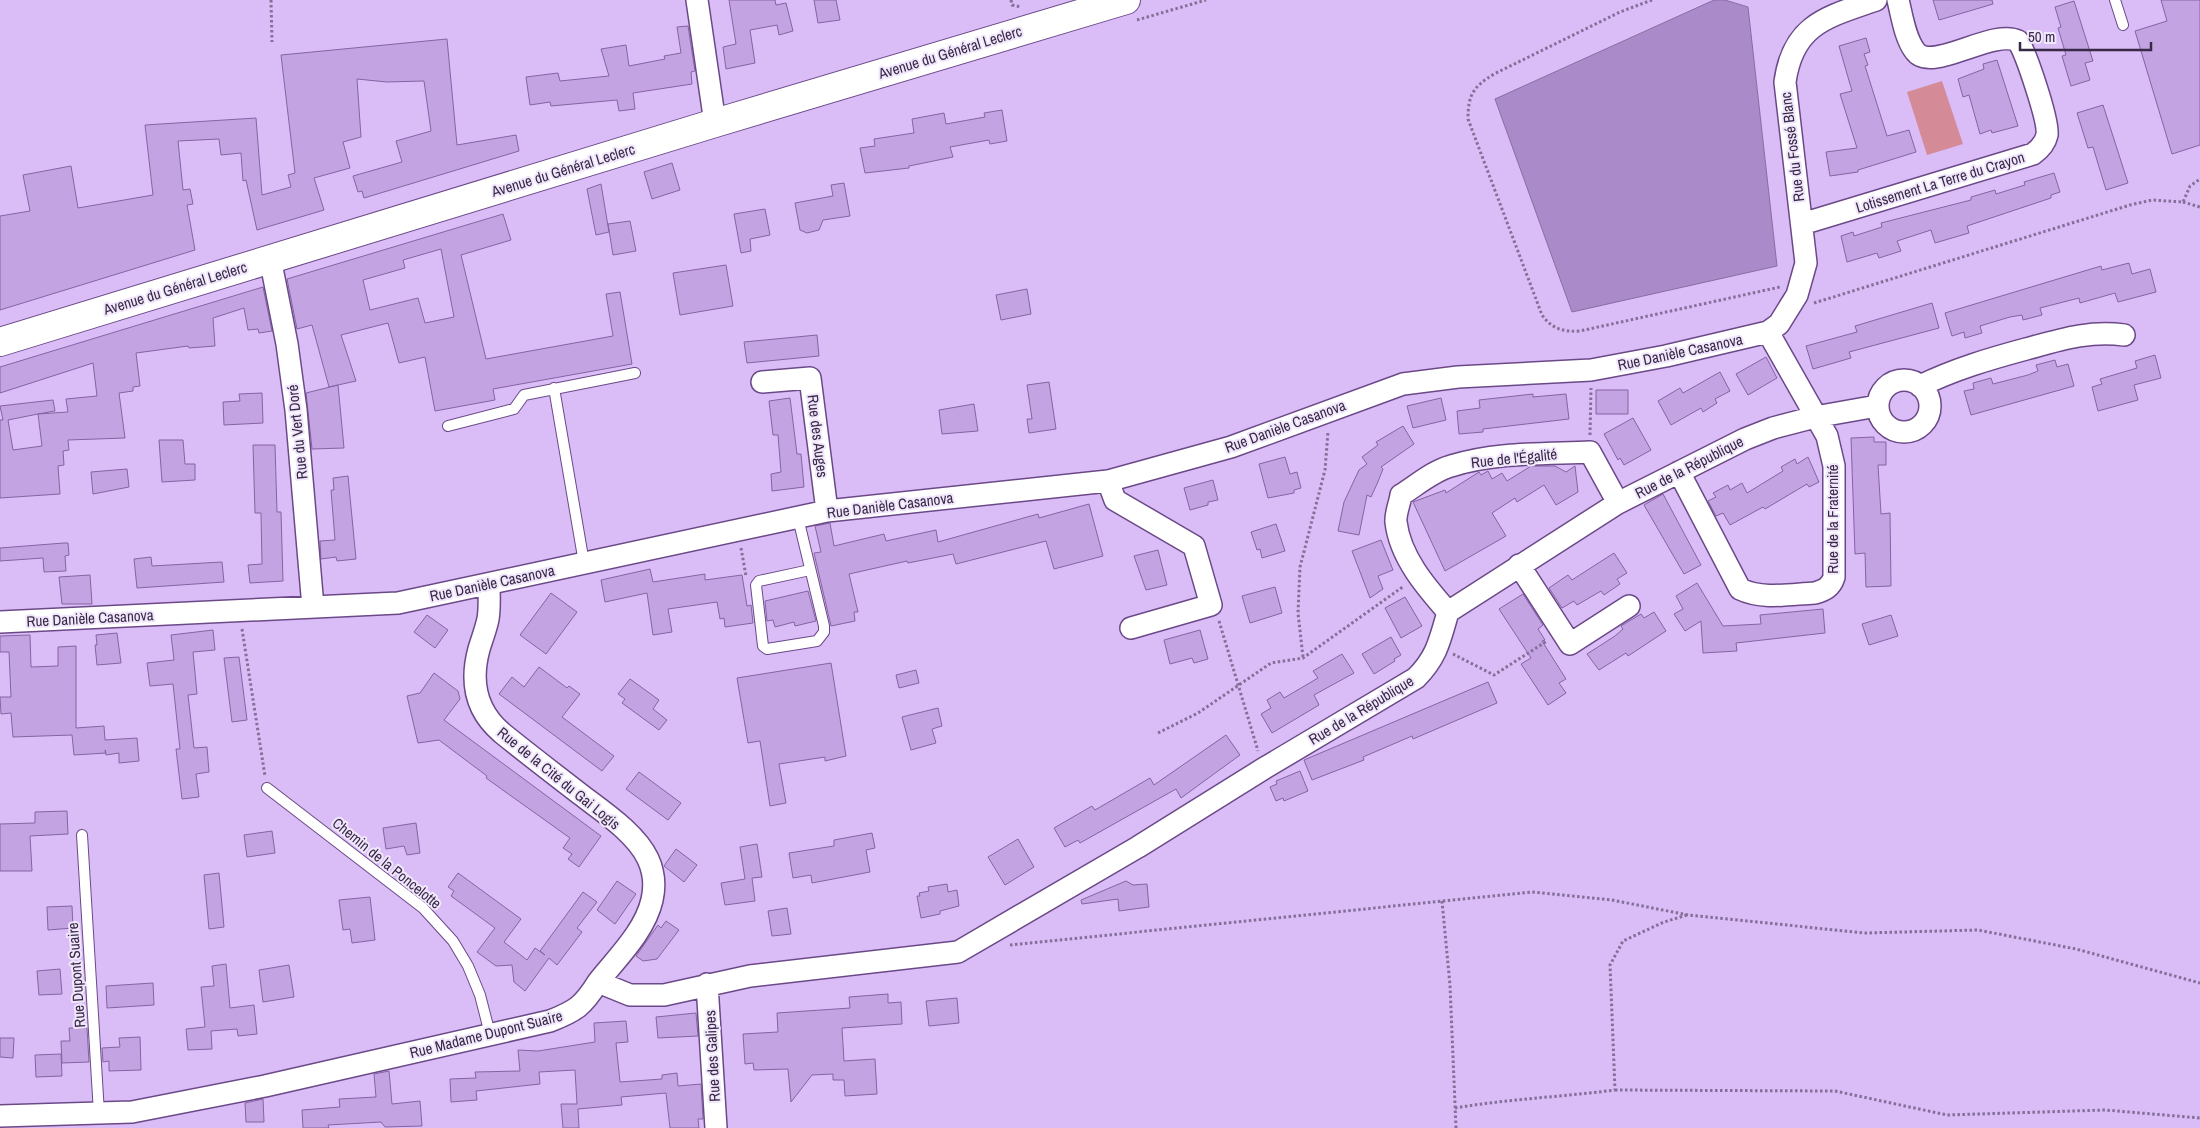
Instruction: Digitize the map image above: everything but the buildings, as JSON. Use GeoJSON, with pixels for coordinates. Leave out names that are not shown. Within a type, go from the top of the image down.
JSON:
{"type":"FeatureCollection","features":[{"type":"Feature","properties":{"kind":"main road","name":"Avenue du Général Leclerc"},"geometry":{"type":"LineString","coordinates":[[0,342],[270,258],[1126,0]]}},
{"type":"Feature","properties":{"kind":"street"},"geometry":{"type":"LineString","coordinates":[[696,0],[715,123]]}},
{"type":"Feature","properties":{"kind":"street","name":"Rue du Fossé Blanc"},"geometry":{"type":"LineString","coordinates":[[1768,332],[1779,324],[1789,310],[1802,282],[1806,263],[1785,82],[1787,64],[1804,33],[1813,25],[1876,0]]}},
{"type":"Feature","properties":{"kind":"street","name":"Lotissement La Terre du Crayon"},"geometry":{"type":"LineString","coordinates":[[1802,224],[2033,154],[2045,142],[2046,125],[2026,58],[2018,41],[2003,37],[1936,57],[1921,56],[1916,52],[1911,43],[1898,0]]}},
{"type":"Feature","properties":{"kind":"street","name":"Rue du Vert Doré"},"geometry":{"type":"LineString","coordinates":[[270,258],[296,410],[314,607]]}},
{"type":"Feature","properties":{"kind":"street","name":"Rue Danièle Casanova"},"geometry":{"type":"LineString","coordinates":[[0,622],[398,603],[827,511],[1108,481],[1231,447],[1330,409],[1403,384],[1427,380],[1591,370],[1666,356],[1768,332]]}},
{"type":"Feature","properties":{"kind":"street","name":"Rue de la Fraternité"},"geometry":{"type":"LineString","coordinates":[[1679,472],[1740,589],[1751,595],[1761,596],[1824,591],[1832,584],[1834,576],[1834,466],[1827,436],[1768,332]]}},
{"type":"Feature","properties":{"kind":"street"},"geometry":{"type":"LineString","coordinates":[[1920,386],[1978,362],[2065,338],[2091,333],[2124,335]]}},
{"type":"Feature","properties":{"kind":"street","name":"Rue des Auges"},"geometry":{"type":"LineString","coordinates":[[762,382],[810,378],[827,511]]}},
{"type":"Feature","properties":{"kind":"street"},"geometry":{"type":"LineString","coordinates":[[1896,380],[1905,380],[1920,386],[1930,400],[1930,409],[1922,425],[1915,430],[1906,432],[1890,428],[1883,422],[1877,406],[1882,390],[1896,380]]}},
{"type":"Feature","properties":{"kind":"street","name":"Rue de la République"},"geometry":{"type":"LineString","coordinates":[[708,984],[750,976],[958,952],[1138,847],[1263,769],[1416,678],[1430,664],[1439,647],[1448,612],[1618,503],[1745,439],[1773,428],[1815,416],[1877,406]]}},
{"type":"Feature","properties":{"kind":"street"},"geometry":{"type":"LineString","coordinates":[[1590,452],[1618,503]]}},
{"type":"Feature","properties":{"kind":"street","name":"Rue de l'Égalité"},"geometry":{"type":"LineString","coordinates":[[1448,612],[1406,556],[1395,520],[1401,495],[1450,466],[1496,457],[1590,452]]}},
{"type":"Feature","properties":{"kind":"street"},"geometry":{"type":"LineString","coordinates":[[1108,481],[1115,500],[1194,546],[1211,605],[1131,628]]}},
{"type":"Feature","properties":{"kind":"street"},"geometry":{"type":"LineString","coordinates":[[1519,565],[1570,644],[1629,606]]}},
{"type":"Feature","properties":{"kind":"street","name":"Rue de la Cité du Gai Logis"},"geometry":{"type":"LineString","coordinates":[[489,584],[488,621],[475,666],[477,694],[481,710],[489,722],[502,733],[609,815],[639,845],[648,859],[653,873],[654,887],[647,915],[640,928],[598,982]]}},
{"type":"Feature","properties":{"kind":"street"},"geometry":{"type":"LineString","coordinates":[[598,982],[630,995],[664,995],[708,984]]}},
{"type":"Feature","properties":{"kind":"street","name":"Rue Madame Dupont Suaire"},"geometry":{"type":"LineString","coordinates":[[0,1116],[132,1112],[265,1086],[550,1021],[574,1012],[585,1003],[598,982]]}},
{"type":"Feature","properties":{"kind":"street","name":"Rue des Galipes"},"geometry":{"type":"LineString","coordinates":[[708,984],[716,1128]]}},
{"type":"Feature","properties":{"kind":"lane"},"geometry":{"type":"LineString","coordinates":[[2115,0],[2123,25]]}},
{"type":"Feature","properties":{"kind":"lane"},"geometry":{"type":"LineString","coordinates":[[448,426],[514,409],[524,395],[635,373]]}},
{"type":"Feature","properties":{"kind":"lane"},"geometry":{"type":"LineString","coordinates":[[554,388],[584,563]]}},
{"type":"Feature","properties":{"kind":"lane"},"geometry":{"type":"LineString","coordinates":[[798,518],[824,626],[822,636],[817,640],[767,649],[764,646],[756,585],[759,582],[810,570]]}},
{"type":"Feature","properties":{"kind":"lane","name":"Chemin de la Poncelotte"},"geometry":{"type":"LineString","coordinates":[[267,788],[423,908],[453,940],[468,966],[480,995],[490,1034]]}},
{"type":"Feature","properties":{"kind":"lane","name":"Rue Dupont Suaire"},"geometry":{"type":"LineString","coordinates":[[82,835],[99,1113]]}},
{"type":"Feature","properties":{"kind":"path"},"geometry":{"type":"LineString","coordinates":[[271,0],[272,42]]}},
{"type":"Feature","properties":{"kind":"path"},"geometry":{"type":"LineString","coordinates":[[1011,0],[1012,5],[1021,7],[1029,5]]}},
{"type":"Feature","properties":{"kind":"path"},"geometry":{"type":"LineString","coordinates":[[1652,0],[1612,16],[1494,74],[1480,82],[1471,93],[1468,119],[1542,315],[1548,323],[1557,329],[1580,331],[1802,282]]}},
{"type":"Feature","properties":{"kind":"path"},"geometry":{"type":"LineString","coordinates":[[2183,202],[2190,186],[2200,179]]}},
{"type":"Feature","properties":{"kind":"path"},"geometry":{"type":"LineString","coordinates":[[1789,310],[2130,205],[2152,200],[2183,202],[2200,207]]}},
{"type":"Feature","properties":{"kind":"path"},"geometry":{"type":"LineString","coordinates":[[1590,452],[1591,370]]}},
{"type":"Feature","properties":{"kind":"path"},"geometry":{"type":"LineString","coordinates":[[1303,658],[1298,613],[1300,567],[1325,470],[1330,409]]}},
{"type":"Feature","properties":{"kind":"path"},"geometry":{"type":"LineString","coordinates":[[738,530],[745,574]]}},
{"type":"Feature","properties":{"kind":"path"},"geometry":{"type":"LineString","coordinates":[[1158,733],[1198,714],[1238,684],[1271,663],[1303,658],[1419,575]]}},
{"type":"Feature","properties":{"kind":"path"},"geometry":{"type":"LineString","coordinates":[[1211,605],[1216,612],[1263,769]]}},
{"type":"Feature","properties":{"kind":"path"},"geometry":{"type":"LineString","coordinates":[[240,611],[267,788]]}},
{"type":"Feature","properties":{"kind":"path"},"geometry":{"type":"LineString","coordinates":[[1439,647],[1494,675],[1562,632]]}},
{"type":"Feature","properties":{"kind":"path"},"geometry":{"type":"LineString","coordinates":[[1003,946],[1532,892],[1612,900],[1688,915],[1865,932],[1978,930],[2076,949],[2200,983]]}},
{"type":"Feature","properties":{"kind":"path"},"geometry":{"type":"LineString","coordinates":[[1442,900],[1450,985],[1456,1128]]}},
{"type":"Feature","properties":{"kind":"path"},"geometry":{"type":"LineString","coordinates":[[1615,1090],[1610,965],[1623,941],[1664,922],[1688,915]]}},
{"type":"Feature","properties":{"kind":"path"},"geometry":{"type":"LineString","coordinates":[[1455,1108],[1615,1090],[1836,1091],[1947,1115],[2105,1110],[2200,1118]]}},
{"type":"Feature","properties":{"kind":"shaded area"},"geometry":{"type":"Polygon","coordinates":[[[1714,0],[1725,0],[1748,7],[1777,266],[1572,312],[1495,99],[1714,0]]]}},
{"type":"Feature","properties":{"kind":"shaded area"},"geometry":{"type":"Polygon","coordinates":[[[1942,81],[1963,144],[1927,155],[1907,92],[1942,81]]]}}]}
